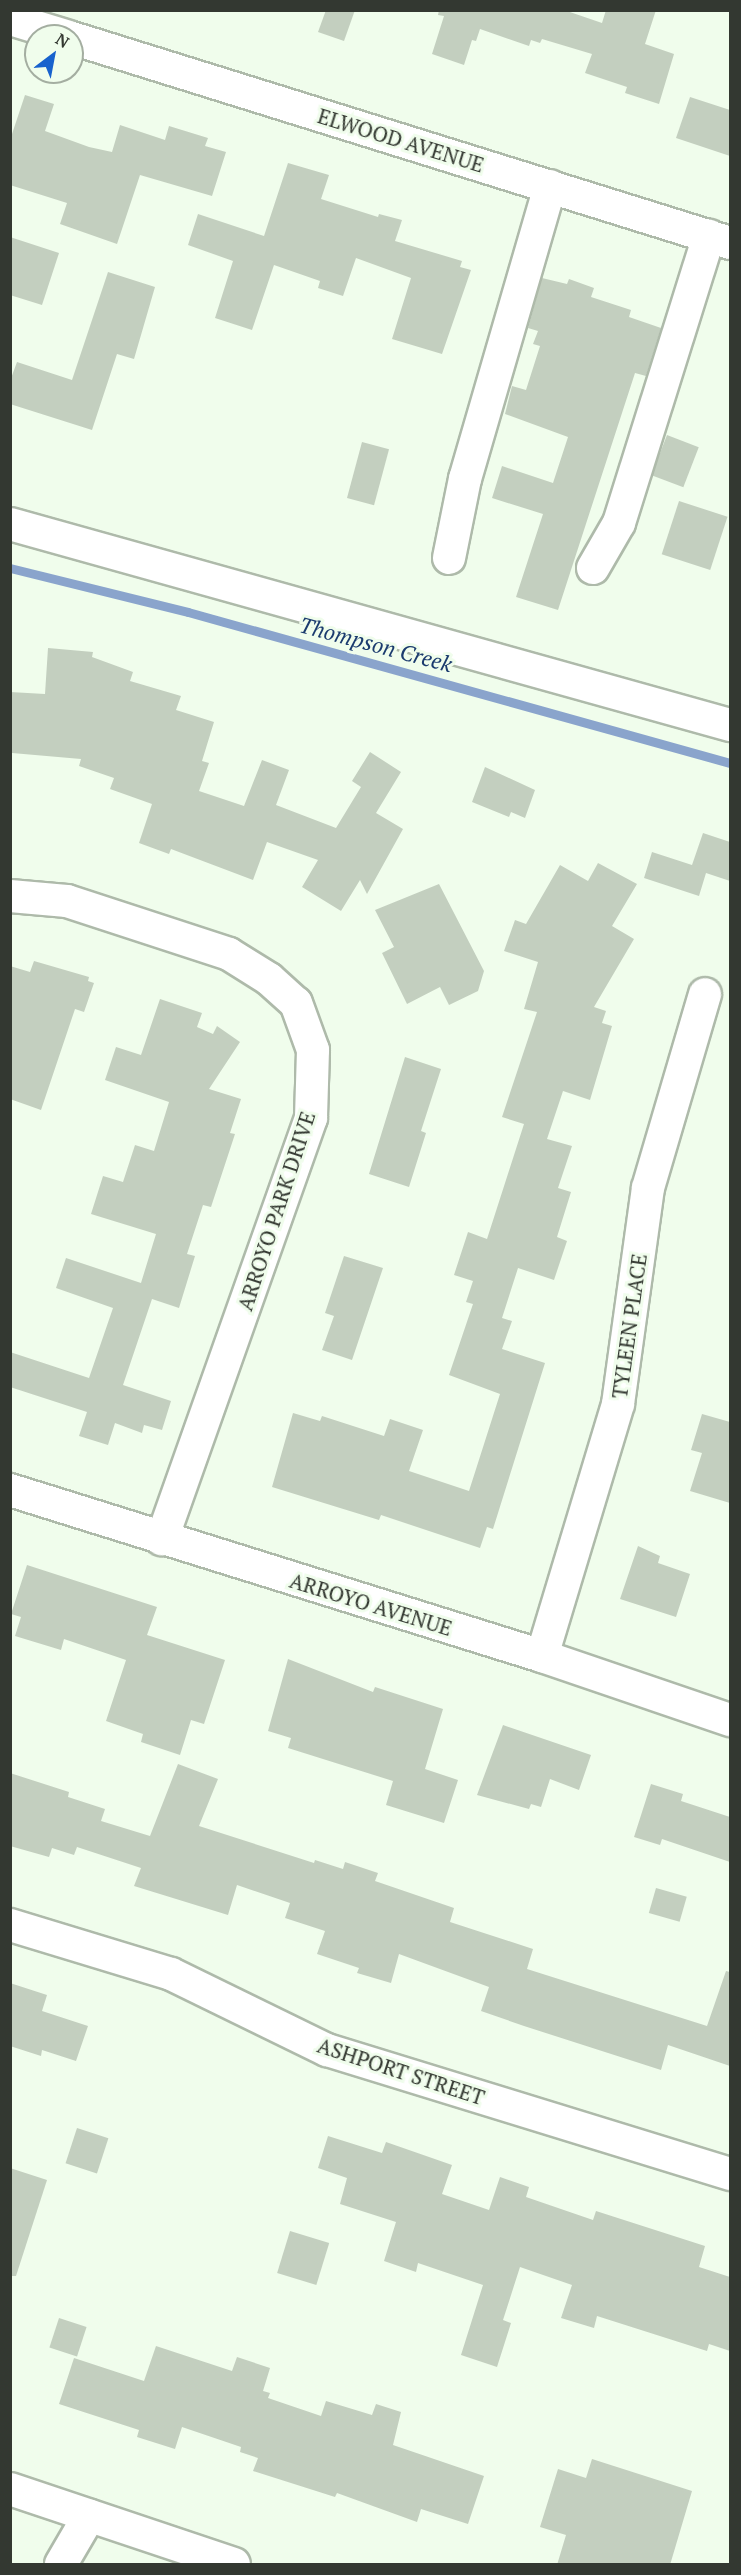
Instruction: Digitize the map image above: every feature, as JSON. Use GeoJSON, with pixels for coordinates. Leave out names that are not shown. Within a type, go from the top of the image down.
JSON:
{"type":"FeatureCollection","features":[{"type":"Feature","properties":{"kind":"street"},"geometry":{"type":"LineString","coordinates":[[10,19],[26,24]]}},
{"type":"Feature","properties":{"kind":"street","name":"ELWOOD AVENUE"},"geometry":{"type":"LineString","coordinates":[[84,42],[720,239]]}},
{"type":"Feature","properties":{"kind":"street"},"geometry":{"type":"LineString","coordinates":[[449,558],[465,479],[550,186]]}},
{"type":"Feature","properties":{"kind":"street"},"geometry":{"type":"LineString","coordinates":[[593,567],[619,523],[720,239]]}},
{"type":"Feature","properties":{"kind":"street"},"geometry":{"type":"LineString","coordinates":[[10,524],[730,725]]}},
{"type":"Feature","properties":{"kind":"street","name":"ARROYO PARK DRIVE"},"geometry":{"type":"LineString","coordinates":[[10,896],[67,901],[229,954],[269,979],[296,1003],[313,1050],[311,1118],[162,1539]]}},
{"type":"Feature","properties":{"kind":"street","name":"TYLEEN PLACE"},"geometry":{"type":"LineString","coordinates":[[542,1656],[618,1404],[648,1188],[705,994]]}},
{"type":"Feature","properties":{"kind":"street","name":"ARROYO AVENUE"},"geometry":{"type":"LineString","coordinates":[[10,1490],[542,1656],[730,1720]]}},
{"type":"Feature","properties":{"kind":"street","name":"ASHPORT STREET"},"geometry":{"type":"LineString","coordinates":[[10,1925],[171,1974],[327,2050],[730,2174]]}},
{"type":"Feature","properties":{"kind":"street"},"geometry":{"type":"LineString","coordinates":[[10,2489],[234,2565]]}},
{"type":"Feature","properties":{"kind":"street"},"geometry":{"type":"LineString","coordinates":[[61,2565],[89,2516]]}},
{"type":"Feature","properties":{"kind":"building"},"geometry":{"type":"Polygon","coordinates":[[[326,10],[355,10],[344,41],[318,32],[326,10]]]}},
{"type":"Feature","properties":{"kind":"building"},"geometry":{"type":"Polygon","coordinates":[[[439,10],[564,10],[602,23],[606,10],[656,10],[645,44],[674,54],[659,104],[625,93],[627,87],[585,73],[592,54],[542,39],[540,43],[531,40],[529,46],[480,29],[476,41],[472,40],[464,65],[432,54],[444,16],[438,15],[439,10]]]}},
{"type":"Feature","properties":{"kind":"building"},"geometry":{"type":"Polygon","coordinates":[[[25,95],[54,104],[45,131],[89,147],[112,152],[120,125],[165,140],[169,126],[208,138],[205,146],[226,152],[212,196],[140,175],[117,244],[60,224],[67,203],[10,185],[10,140],[25,95]]]}},
{"type":"Feature","properties":{"kind":"building"},"geometry":{"type":"Polygon","coordinates":[[[690,97],[730,110],[730,156],[676,138],[690,97]]]}},
{"type":"Feature","properties":{"kind":"building"},"geometry":{"type":"Polygon","coordinates":[[[288,163],[329,175],[321,199],[378,217],[379,214],[402,220],[395,241],[462,261],[460,267],[471,270],[442,354],[392,339],[411,278],[356,258],[343,296],[318,288],[320,281],[274,265],[252,330],[215,318],[233,261],[188,245],[198,214],[264,236],[288,163]]]}},
{"type":"Feature","properties":{"kind":"building"},"geometry":{"type":"Polygon","coordinates":[[[10,237],[59,253],[42,305],[10,295],[10,237]]]}},
{"type":"Feature","properties":{"kind":"building"},"geometry":{"type":"Polygon","coordinates":[[[108,272],[155,287],[134,359],[117,354],[92,430],[10,404],[10,381],[17,362],[72,380],[108,272]]]}},
{"type":"Feature","properties":{"kind":"building"},"geometry":{"type":"Polygon","coordinates":[[[542,278],[567,284],[569,279],[594,288],[591,297],[631,310],[629,317],[661,328],[646,376],[635,373],[558,610],[516,597],[543,514],[492,498],[502,466],[553,483],[568,437],[505,414],[512,386],[526,390],[540,346],[533,344],[538,331],[528,328],[542,278]]]}},
{"type":"Feature","properties":{"kind":"building"},"geometry":{"type":"Polygon","coordinates":[[[667,435],[699,447],[683,487],[652,475],[667,435]]]}},
{"type":"Feature","properties":{"kind":"building"},"geometry":{"type":"Polygon","coordinates":[[[362,442],[389,449],[374,505],[347,498],[362,442]]]}},
{"type":"Feature","properties":{"kind":"building"},"geometry":{"type":"Polygon","coordinates":[[[679,501],[728,517],[710,570],[662,554],[679,501]]]}},
{"type":"Feature","properties":{"kind":"building"},"geometry":{"type":"Polygon","coordinates":[[[48,648],[93,652],[92,657],[133,672],[130,681],[181,696],[176,710],[214,722],[202,761],[209,763],[199,791],[244,806],[262,760],[289,770],[276,805],[336,828],[361,787],[352,781],[370,752],[401,772],[376,813],[403,829],[367,894],[360,880],[341,911],[302,887],[318,860],[267,842],[253,880],[171,849],[169,854],[139,843],[152,804],[110,789],[114,778],[79,766],[81,759],[12,753],[10,692],[45,694],[48,648]]]}},
{"type":"Feature","properties":{"kind":"building"},"geometry":{"type":"Polygon","coordinates":[[[485,767],[535,790],[525,818],[511,812],[509,817],[472,802],[485,767]]]}},
{"type":"Feature","properties":{"kind":"building"},"geometry":{"type":"Polygon","coordinates":[[[703,833],[730,842],[730,881],[706,873],[699,896],[644,878],[652,852],[692,865],[703,833]]]}},
{"type":"Feature","properties":{"kind":"building"},"geometry":{"type":"Polygon","coordinates":[[[598,863],[637,884],[612,926],[634,939],[594,1007],[606,1011],[602,1023],[612,1026],[590,1100],[563,1091],[547,1139],[572,1146],[558,1188],[571,1192],[557,1237],[567,1241],[554,1280],[518,1268],[502,1318],[512,1321],[502,1349],[545,1363],[493,1529],[487,1527],[480,1548],[381,1515],[379,1520],[272,1487],[293,1413],[320,1421],[322,1416],[384,1436],[390,1419],[423,1430],[409,1471],[469,1491],[500,1394],[449,1375],[473,1304],[466,1302],[473,1281],[454,1275],[468,1232],[487,1239],[524,1124],[502,1117],[537,1012],[524,1009],[538,962],[504,951],[515,920],[526,924],[560,865],[588,881],[598,863]]]}},
{"type":"Feature","properties":{"kind":"building"},"geometry":{"type":"Polygon","coordinates":[[[439,884],[484,971],[478,991],[449,1005],[440,987],[407,1004],[382,953],[394,947],[375,910],[439,884]]]}},
{"type":"Feature","properties":{"kind":"building"},"geometry":{"type":"Polygon","coordinates":[[[34,961],[89,977],[88,981],[94,983],[84,1012],[75,1009],[41,1110],[10,1099],[10,966],[30,972],[34,961]]]}},
{"type":"Feature","properties":{"kind":"building"},"geometry":{"type":"Polygon","coordinates":[[[160,999],[202,1013],[197,1027],[213,1034],[217,1026],[240,1042],[209,1089],[241,1099],[230,1133],[235,1134],[211,1207],[203,1205],[187,1254],[195,1256],[179,1308],[152,1299],[123,1385],[171,1401],[162,1430],[144,1425],[142,1433],[115,1423],[108,1445],[79,1436],[87,1412],[10,1387],[10,1352],[89,1378],[113,1308],[56,1288],[66,1258],[141,1283],[156,1234],[91,1214],[103,1176],[123,1182],[135,1145],[154,1151],[169,1102],[105,1080],[116,1047],[141,1055],[160,999]]]}},
{"type":"Feature","properties":{"kind":"building"},"geometry":{"type":"Polygon","coordinates":[[[405,1057],[441,1069],[421,1131],[426,1133],[409,1187],[369,1174],[405,1057]]]}},
{"type":"Feature","properties":{"kind":"building"},"geometry":{"type":"Polygon","coordinates":[[[344,1256],[383,1268],[352,1360],[322,1350],[334,1316],[325,1313],[344,1256]]]}},
{"type":"Feature","properties":{"kind":"building"},"geometry":{"type":"Polygon","coordinates":[[[702,1414],[730,1422],[730,1503],[690,1491],[702,1453],[691,1450],[702,1414]]]}},
{"type":"Feature","properties":{"kind":"building"},"geometry":{"type":"Polygon","coordinates":[[[638,1546],[660,1556],[658,1563],[690,1574],[676,1617],[620,1599],[638,1546]]]}},
{"type":"Feature","properties":{"kind":"building"},"geometry":{"type":"Polygon","coordinates":[[[27,1565],[157,1607],[147,1635],[225,1660],[204,1724],[191,1720],[180,1755],[141,1742],[143,1734],[106,1721],[126,1660],[64,1639],[61,1650],[15,1636],[21,1617],[11,1614],[27,1565]]]}},
{"type":"Feature","properties":{"kind":"building"},"geometry":{"type":"Polygon","coordinates":[[[288,1659],[373,1692],[375,1687],[443,1709],[425,1769],[458,1780],[444,1823],[386,1805],[393,1781],[288,1748],[291,1738],[268,1731],[288,1659]]]}},
{"type":"Feature","properties":{"kind":"building"},"geometry":{"type":"Polygon","coordinates":[[[503,1725],[591,1755],[579,1790],[550,1779],[541,1807],[531,1804],[529,1809],[477,1795],[503,1725]]]}},
{"type":"Feature","properties":{"kind":"building"},"geometry":{"type":"Polygon","coordinates":[[[178,1764],[218,1779],[199,1826],[314,1863],[315,1860],[343,1869],[345,1862],[378,1873],[375,1881],[454,1908],[450,1922],[533,1949],[527,1969],[707,2026],[726,1971],[730,1972],[730,2066],[668,2045],[661,2070],[524,2026],[481,2011],[489,1987],[399,1954],[391,1983],[357,1973],[359,1968],[317,1954],[325,1931],[285,1918],[290,1903],[237,1885],[228,1915],[134,1886],[141,1868],[77,1847],[74,1855],[52,1848],[49,1857],[10,1846],[10,1773],[69,1792],[68,1797],[105,1809],[101,1821],[150,1836],[178,1764]]]}},
{"type":"Feature","properties":{"kind":"building"},"geometry":{"type":"Polygon","coordinates":[[[651,1784],[683,1794],[681,1801],[730,1817],[730,1862],[662,1839],[660,1845],[634,1837],[651,1784]]]}},
{"type":"Feature","properties":{"kind":"building"},"geometry":{"type":"Polygon","coordinates":[[[656,1888],[687,1897],[680,1922],[649,1913],[656,1888]]]}},
{"type":"Feature","properties":{"kind":"building"},"geometry":{"type":"Polygon","coordinates":[[[10,1983],[47,1995],[42,2011],[88,2026],[76,2061],[42,2050],[41,2056],[10,2046],[10,1983]]]}},
{"type":"Feature","properties":{"kind":"building"},"geometry":{"type":"Polygon","coordinates":[[[77,2128],[108,2138],[97,2173],[66,2163],[77,2128]]]}},
{"type":"Feature","properties":{"kind":"building"},"geometry":{"type":"Polygon","coordinates":[[[328,2136],[382,2153],[386,2142],[452,2165],[442,2194],[489,2210],[500,2177],[529,2187],[526,2197],[593,2220],[596,2211],[705,2246],[699,2267],[730,2277],[730,2351],[709,2344],[707,2351],[597,2316],[594,2328],[561,2318],[572,2285],[520,2267],[503,2320],[511,2323],[497,2367],[461,2355],[483,2285],[418,2263],[416,2272],[384,2261],[396,2222],[340,2204],[347,2178],[318,2168],[328,2136]]]}},
{"type":"Feature","properties":{"kind":"building"},"geometry":{"type":"Polygon","coordinates":[[[10,2168],[47,2180],[16,2276],[10,2276],[10,2168]]]}},
{"type":"Feature","properties":{"kind":"building"},"geometry":{"type":"Polygon","coordinates":[[[290,2231],[329,2243],[316,2285],[277,2273],[290,2231]]]}},
{"type":"Feature","properties":{"kind":"building"},"geometry":{"type":"Polygon","coordinates":[[[59,2318],[87,2327],[77,2356],[49,2347],[59,2318]]]}},
{"type":"Feature","properties":{"kind":"building"},"geometry":{"type":"Polygon","coordinates":[[[156,2346],[232,2371],[237,2357],[270,2368],[263,2391],[270,2393],[268,2398],[321,2416],[326,2401],[372,2415],[376,2404],[401,2412],[393,2445],[484,2476],[468,2524],[421,2509],[417,2522],[337,2493],[335,2497],[253,2471],[258,2458],[240,2452],[241,2447],[182,2427],[175,2449],[137,2437],[139,2430],[59,2404],[74,2358],[144,2381],[156,2346]]]}},
{"type":"Feature","properties":{"kind":"building"},"geometry":{"type":"Polygon","coordinates":[[[592,2459],[692,2491],[670,2565],[557,2565],[566,2535],[540,2527],[558,2469],[586,2478],[592,2459]]]}},
{"type":"Feature","properties":{"kind":"waterway","name":"Thompson Creek"},"geometry":{"type":"LineString","coordinates":[[10,568],[188,612],[730,763]]}}]}
